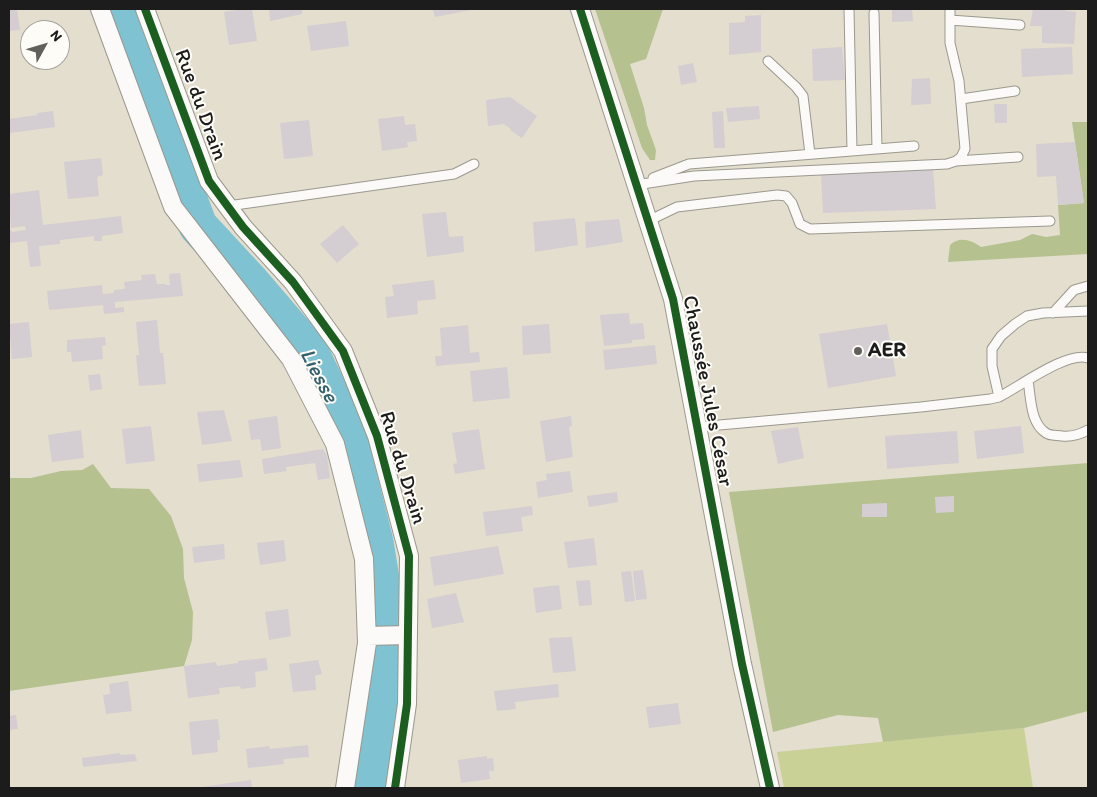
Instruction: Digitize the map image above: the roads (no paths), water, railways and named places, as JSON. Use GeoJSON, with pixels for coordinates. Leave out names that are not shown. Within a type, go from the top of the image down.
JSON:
{"type":"FeatureCollection","features":[{"type":"Feature","properties":{"kind":"street"},"geometry":{"type":"LineString","coordinates":[[100,9],[174,207],[291,359],[335,444],[364,559],[367,636],[345,788]]}},
{"type":"Feature","properties":{"kind":"street","name":"Rue du Drain"},"geometry":{"type":"LineString","coordinates":[[145,9],[209,181],[243,227],[293,282],[343,351],[377,436],[409,556],[407,704],[395,788]]}},
{"type":"Feature","properties":{"kind":"street","name":"Chaussée Jules César"},"geometry":{"type":"LineString","coordinates":[[580,9],[673,299],[742,664],[770,788]]}},
{"type":"Feature","properties":{"kind":"street"},"geometry":{"type":"LineString","coordinates":[[367,636],[408,635]]}},
{"type":"Feature","properties":{"kind":"lane"},"geometry":{"type":"LineString","coordinates":[[849,9],[852,151]]}},
{"type":"Feature","properties":{"kind":"lane"},"geometry":{"type":"LineString","coordinates":[[950,9],[950,43],[959,81],[965,149],[962,156],[956,161]]}},
{"type":"Feature","properties":{"kind":"lane"},"geometry":{"type":"LineString","coordinates":[[874,13],[876,149]]}},
{"type":"Feature","properties":{"kind":"lane"},"geometry":{"type":"LineString","coordinates":[[950,20],[1020,25]]}},
{"type":"Feature","properties":{"kind":"lane"},"geometry":{"type":"LineString","coordinates":[[768,61],[803,96],[810,154]]}},
{"type":"Feature","properties":{"kind":"lane"},"geometry":{"type":"LineString","coordinates":[[961,99],[1016,91]]}},
{"type":"Feature","properties":{"kind":"lane"},"geometry":{"type":"LineString","coordinates":[[636,185],[689,164],[914,146]]}},
{"type":"Feature","properties":{"kind":"lane"},"geometry":{"type":"LineString","coordinates":[[636,185],[694,176],[948,164],[956,161],[1018,157]]}},
{"type":"Feature","properties":{"kind":"lane"},"geometry":{"type":"LineString","coordinates":[[227,206],[454,174],[474,164]]}},
{"type":"Feature","properties":{"kind":"lane"},"geometry":{"type":"LineString","coordinates":[[648,221],[677,207],[777,195],[786,196],[792,203],[800,224],[810,229],[1050,220]]}},
{"type":"Feature","properties":{"kind":"lane"},"geometry":{"type":"LineString","coordinates":[[1053,313],[1074,290],[1088,286]]}},
{"type":"Feature","properties":{"kind":"lane"},"geometry":{"type":"LineString","coordinates":[[999,398],[992,366],[992,349],[1001,336],[1027,316],[1043,313],[1088,311]]}},
{"type":"Feature","properties":{"kind":"lane"},"geometry":{"type":"LineString","coordinates":[[697,427],[921,407],[999,398],[1056,365],[1072,358],[1088,358]]}},
{"type":"Feature","properties":{"kind":"lane"},"geometry":{"type":"LineString","coordinates":[[1028,381],[1034,417],[1047,434],[1070,437],[1088,430]]}},
{"type":"Feature","properties":{"kind":"waterway","name":"Liesse"},"geometry":{"type":"LineString","coordinates":[[118,9],[198,226],[249,281],[309,351],[345,427],[374,542],[390,641],[370,788]]}},
{"type":"Feature","properties":{"kind":"place","name":"AER"},"geometry":{"type":"Point","coordinates":[858,351]}}]}
